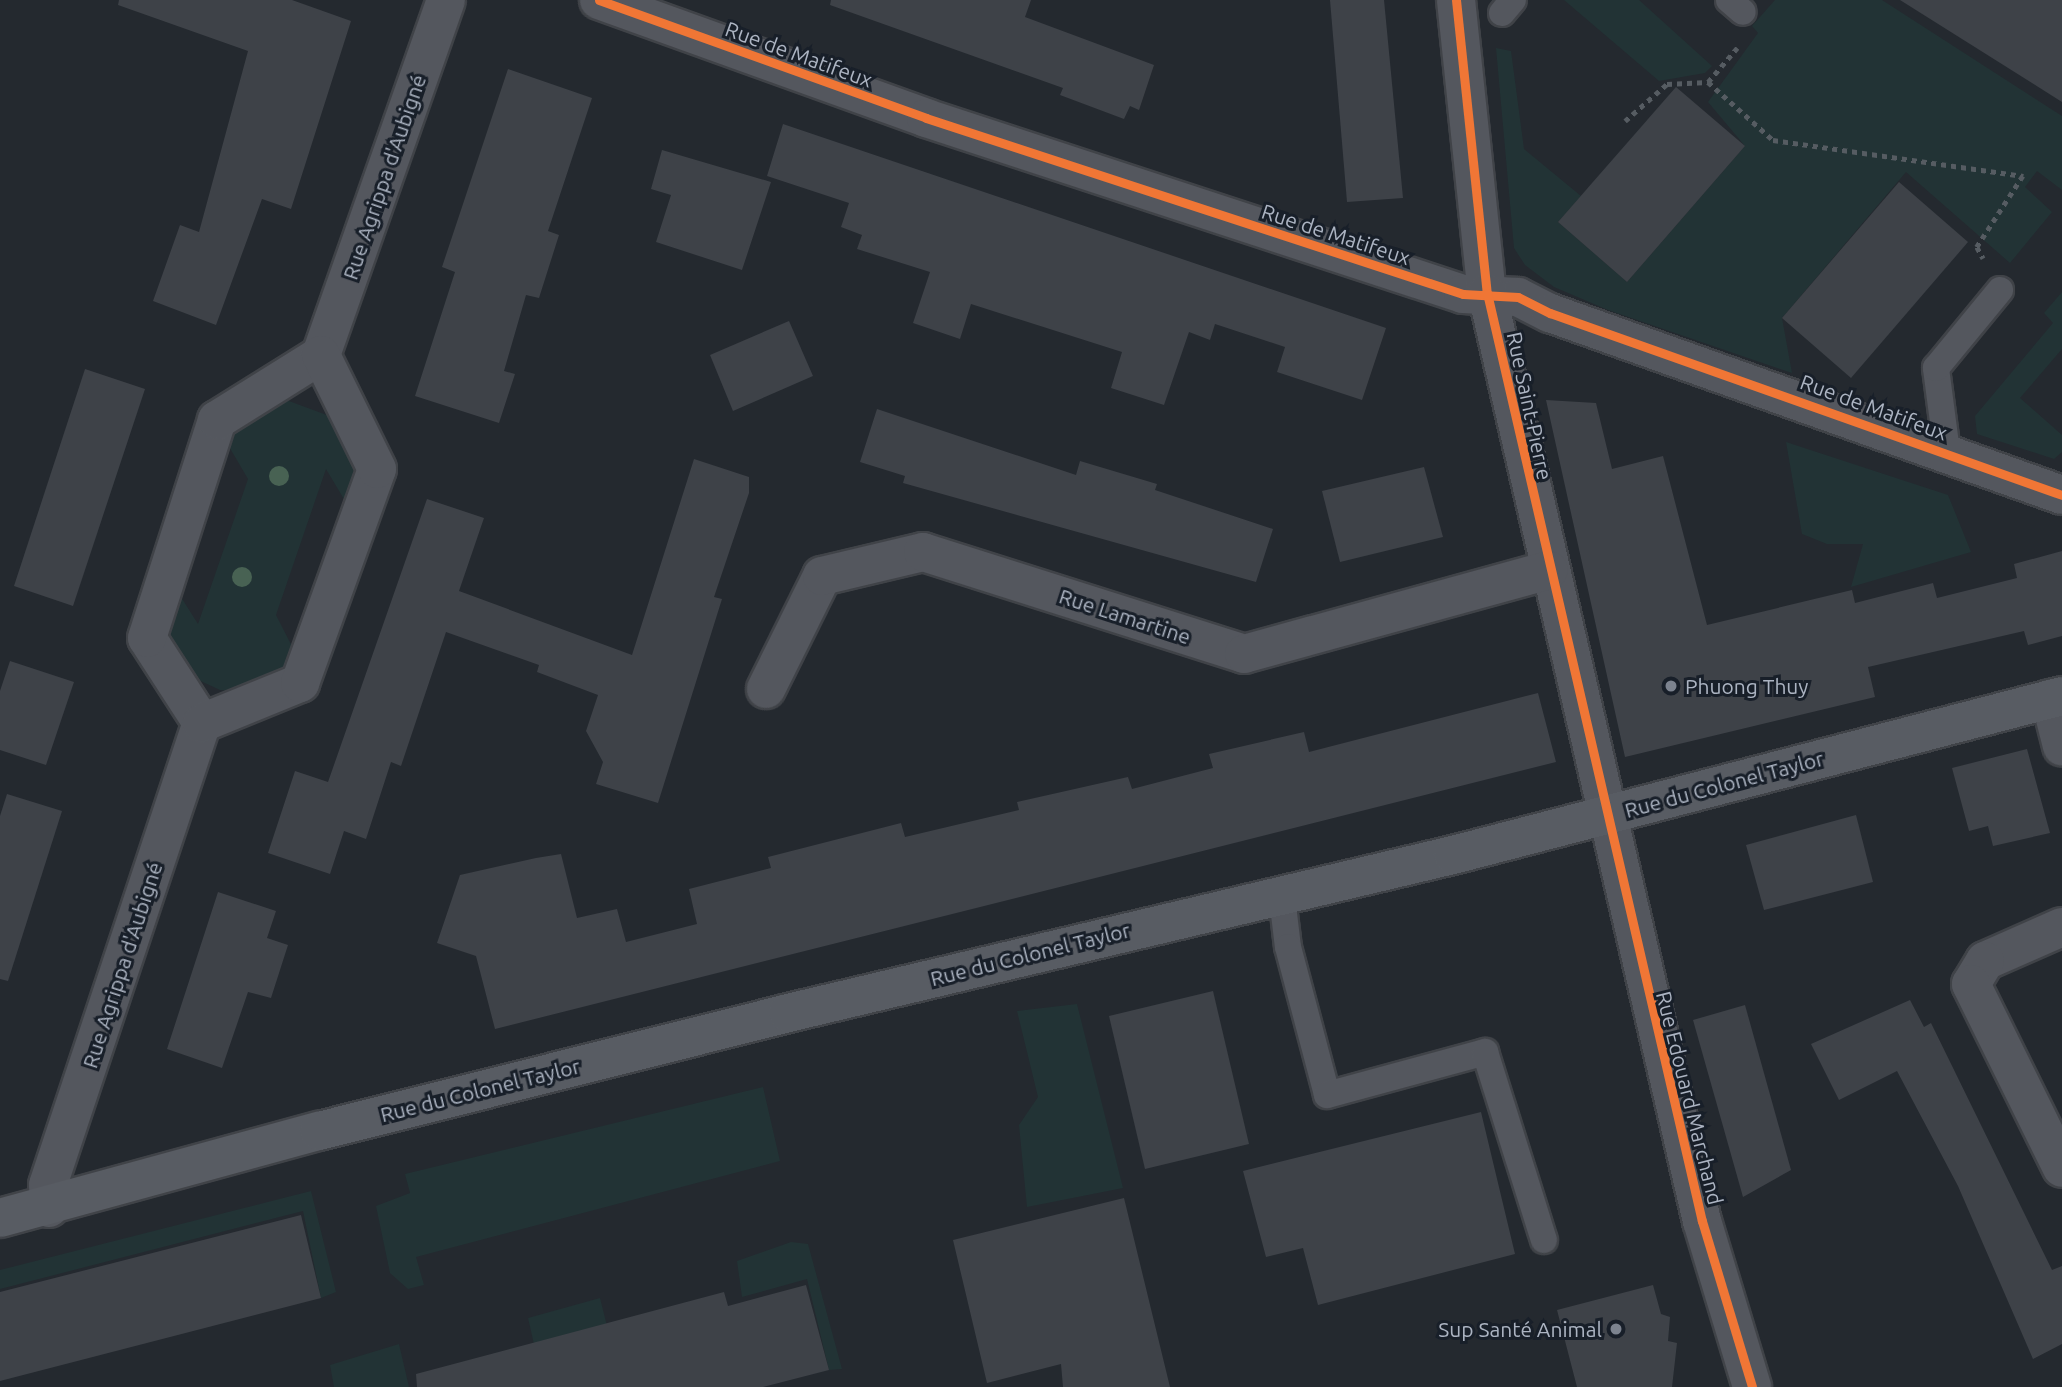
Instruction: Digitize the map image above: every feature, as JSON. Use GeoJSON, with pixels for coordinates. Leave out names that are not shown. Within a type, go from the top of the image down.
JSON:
{"type":"FeatureCollection","features":[{"type":"Feature","properties":{"kind":"main road","name":"Rue du Colonel Taylor"},"geometry":{"type":"LineString","coordinates":[[0,1218],[50,1208],[319,1131],[1282,897],[2056,697]]}},
{"type":"Feature","properties":{"kind":"street","name":"Rue Agrippa d'Aubigné"},"geometry":{"type":"LineString","coordinates":[[321,355],[446,0]]}},
{"type":"Feature","properties":{"kind":"street","name":"Rue de Matifeux"},"geometry":{"type":"LineString","coordinates":[[599,0],[940,123],[1463,294],[1518,296],[1550,313],[2062,495]]}},
{"type":"Feature","properties":{"kind":"street","name":"Rue Saint-Pierre"},"geometry":{"type":"LineString","coordinates":[[1456,0],[1488,293],[1604,815]]}},
{"type":"Feature","properties":{"kind":"street"},"geometry":{"type":"LineString","coordinates":[[321,355],[377,469],[300,683],[202,723],[147,638],[216,420],[321,355]]}},
{"type":"Feature","properties":{"kind":"street","name":"Rue Lamartine"},"geometry":{"type":"LineString","coordinates":[[766,689],[822,576],[923,552],[1244,654],[1549,570]]}},
{"type":"Feature","properties":{"kind":"street"},"geometry":{"type":"LineString","coordinates":[[2056,697],[2062,746]]}},
{"type":"Feature","properties":{"kind":"street","name":"Rue Agrippa d'Aubigné"},"geometry":{"type":"LineString","coordinates":[[50,1208],[48,1185],[202,723]]}},
{"type":"Feature","properties":{"kind":"street","name":"Rue Edouard Marchand"},"geometry":{"type":"LineString","coordinates":[[1604,815],[1702,1221],[1752,1387]]}},
{"type":"Feature","properties":{"kind":"street"},"geometry":{"type":"LineString","coordinates":[[2062,927],[1985,961],[1971,984],[2062,1168]]}},
{"type":"Feature","properties":{"kind":"lane"},"geometry":{"type":"LineString","coordinates":[[1947,452],[1936,368],[2000,290]]}},
{"type":"Feature","properties":{"kind":"lane"},"geometry":{"type":"LineString","coordinates":[[1282,897],[1288,947],[1327,1095],[1485,1052],[1544,1240]]}},
{"type":"Feature","properties":{"kind":"path"},"geometry":{"type":"LineString","coordinates":[[1708,82],[1746,37],[1736,6]]}},
{"type":"Feature","properties":{"kind":"path"},"geometry":{"type":"LineString","coordinates":[[1625,121],[1667,84],[1708,82],[1773,140],[2023,176],[1977,247],[2000,290]]}},
{"type":"Feature","properties":{"kind":"shaded area"},"geometry":{"type":"Polygon","coordinates":[[[1564,0],[1639,0],[1712,66],[1705,73],[1659,81],[1564,0]]]}},
{"type":"Feature","properties":{"kind":"shaded area"},"geometry":{"type":"Polygon","coordinates":[[[1775,0],[1882,0],[2062,116],[2062,190],[2037,171],[2025,187],[2052,212],[2010,263],[1906,172],[1782,318],[1792,373],[1608,310],[1554,287],[1525,265],[1514,248],[1496,48],[1511,51],[1524,149],[1581,196],[1558,222],[1627,282],[1745,146],[1708,102],[1758,33],[1752,26],[1775,0]]]}},
{"type":"Feature","properties":{"kind":"shaded area"},"geometry":{"type":"Polygon","coordinates":[[[2062,292],[2062,349],[2020,398],[2062,435],[2062,452],[2054,459],[1977,434],[1975,416],[2053,323],[2044,313],[2062,292]]]}},
{"type":"Feature","properties":{"kind":"shaded area"},"geometry":{"type":"Polygon","coordinates":[[[289,401],[332,417],[361,470],[348,506],[326,469],[276,615],[300,662],[247,692],[220,690],[192,677],[162,626],[174,586],[198,624],[248,479],[224,438],[268,402],[289,401]]]}},
{"type":"Feature","properties":{"kind":"shaded area"},"geometry":{"type":"Polygon","coordinates":[[[1786,442],[1948,495],[1971,552],[1851,587],[1863,544],[1827,544],[1802,534],[1786,442]]]}},
{"type":"Feature","properties":{"kind":"shaded area"},"geometry":{"type":"Polygon","coordinates":[[[1077,1004],[1123,1188],[1027,1207],[1019,1125],[1038,1097],[1017,1011],[1077,1004]]]}},
{"type":"Feature","properties":{"kind":"shaded area"},"geometry":{"type":"Polygon","coordinates":[[[763,1087],[780,1161],[416,1257],[424,1285],[408,1289],[390,1273],[376,1206],[410,1193],[405,1174],[763,1087]]]}},
{"type":"Feature","properties":{"kind":"shaded area"},"geometry":{"type":"Polygon","coordinates":[[[311,1191],[336,1292],[321,1298],[303,1211],[0,1289],[0,1270],[311,1191]]]}},
{"type":"Feature","properties":{"kind":"shaded area"},"geometry":{"type":"Polygon","coordinates":[[[791,1242],[808,1244],[842,1369],[829,1370],[807,1279],[742,1297],[737,1261],[791,1242]]]}},
{"type":"Feature","properties":{"kind":"shaded area"},"geometry":{"type":"Polygon","coordinates":[[[600,1298],[609,1334],[536,1353],[528,1318],[600,1298]]]}},
{"type":"Feature","properties":{"kind":"shaded area"},"geometry":{"type":"Polygon","coordinates":[[[399,1344],[409,1387],[334,1387],[330,1365],[399,1344]]]}},
{"type":"Feature","properties":{"kind":"building"},"geometry":{"type":"Polygon","coordinates":[[[119,0],[292,0],[351,21],[291,209],[262,199],[216,325],[153,301],[180,225],[199,232],[248,51],[118,5],[119,0]]]}},
{"type":"Feature","properties":{"kind":"building"},"geometry":{"type":"Polygon","coordinates":[[[831,0],[1031,0],[1025,17],[1154,65],[1139,110],[1130,106],[1124,119],[1060,95],[1063,88],[830,5],[831,0]]]}},
{"type":"Feature","properties":{"kind":"building"},"geometry":{"type":"Polygon","coordinates":[[[1330,0],[1384,0],[1403,198],[1347,202],[1330,0]]]}},
{"type":"Feature","properties":{"kind":"building"},"geometry":{"type":"Polygon","coordinates":[[[1900,0],[2062,0],[2062,102],[1900,0]]]}},
{"type":"Feature","properties":{"kind":"building"},"geometry":{"type":"Polygon","coordinates":[[[508,69],[592,98],[548,231],[559,235],[539,298],[526,295],[504,371],[515,374],[499,423],[415,396],[455,272],[442,267],[508,69]]]}},
{"type":"Feature","properties":{"kind":"building"},"geometry":{"type":"Polygon","coordinates":[[[1676,87],[1745,146],[1627,282],[1558,222],[1676,87]]]}},
{"type":"Feature","properties":{"kind":"building"},"geometry":{"type":"Polygon","coordinates":[[[783,124],[1386,328],[1362,400],[1277,372],[1285,347],[1215,324],[1210,340],[1189,332],[1164,405],[1111,388],[1122,352],[971,304],[960,339],[913,323],[930,272],[857,249],[862,235],[841,227],[849,203],[767,176],[783,124]]]}},
{"type":"Feature","properties":{"kind":"building"},"geometry":{"type":"Polygon","coordinates":[[[662,150],[771,182],[742,270],[656,242],[671,195],[651,189],[662,150]]]}},
{"type":"Feature","properties":{"kind":"building"},"geometry":{"type":"Polygon","coordinates":[[[1899,182],[1968,242],[1851,378],[1782,318],[1899,182]]]}},
{"type":"Feature","properties":{"kind":"building"},"geometry":{"type":"Polygon","coordinates":[[[789,321],[813,376],[733,411],[710,355],[789,321]]]}},
{"type":"Feature","properties":{"kind":"building"},"geometry":{"type":"Polygon","coordinates":[[[85,369],[145,389],[73,606],[14,586],[85,369]]]}},
{"type":"Feature","properties":{"kind":"building"},"geometry":{"type":"Polygon","coordinates":[[[1546,400],[1596,403],[1612,469],[1663,456],[1707,625],[1852,590],[1855,603],[1933,583],[1937,598],[2017,578],[2014,564],[2062,551],[2062,636],[2028,645],[2024,631],[1868,667],[1875,697],[1625,757],[1546,400]]]}},
{"type":"Feature","properties":{"kind":"building"},"geometry":{"type":"Polygon","coordinates":[[[877,409],[1076,475],[1080,461],[1157,484],[1155,490],[1273,529],[1256,582],[903,483],[905,476],[860,462],[877,409]]]}},
{"type":"Feature","properties":{"kind":"building"},"geometry":{"type":"Polygon","coordinates":[[[694,459],[749,477],[749,493],[714,597],[722,599],[658,803],[596,784],[603,762],[586,731],[598,695],[537,672],[539,665],[446,632],[401,766],[391,762],[366,839],[344,831],[330,874],[268,853],[295,771],[328,782],[427,499],[484,518],[459,591],[632,655],[694,459]]]}},
{"type":"Feature","properties":{"kind":"building"},"geometry":{"type":"Polygon","coordinates":[[[1424,467],[1443,537],[1340,562],[1322,491],[1424,467]]]}},
{"type":"Feature","properties":{"kind":"building"},"geometry":{"type":"Polygon","coordinates":[[[10,661],[74,682],[46,765],[0,750],[0,691],[10,661]]]}},
{"type":"Feature","properties":{"kind":"building"},"geometry":{"type":"Polygon","coordinates":[[[1538,693],[1556,762],[495,1029],[476,956],[437,943],[460,875],[561,854],[577,918],[617,909],[626,942],[697,924],[689,889],[771,868],[768,857],[901,823],[905,837],[1019,810],[1017,802],[1128,777],[1132,789],[1213,768],[1209,754],[1304,732],[1309,752],[1538,693]]]}},
{"type":"Feature","properties":{"kind":"building"},"geometry":{"type":"Polygon","coordinates":[[[2027,749],[2050,833],[1993,846],[1988,826],[1969,831],[1952,768],[2027,749]]]}},
{"type":"Feature","properties":{"kind":"building"},"geometry":{"type":"Polygon","coordinates":[[[7,794],[62,811],[8,981],[0,979],[0,816],[7,794]]]}},
{"type":"Feature","properties":{"kind":"building"},"geometry":{"type":"Polygon","coordinates":[[[1856,815],[1873,882],[1764,910],[1746,845],[1856,815]]]}},
{"type":"Feature","properties":{"kind":"building"},"geometry":{"type":"Polygon","coordinates":[[[218,892],[276,911],[267,938],[288,945],[271,998],[248,992],[222,1068],[167,1049],[218,892]]]}},
{"type":"Feature","properties":{"kind":"building"},"geometry":{"type":"Polygon","coordinates":[[[1213,991],[1249,1144],[1145,1169],[1109,1016],[1213,991]]]}},
{"type":"Feature","properties":{"kind":"building"},"geometry":{"type":"Polygon","coordinates":[[[1910,1000],[1924,1027],[1931,1023],[2052,1270],[2062,1266],[2062,1344],[2033,1359],[1958,1186],[1897,1071],[1839,1100],[1811,1044],[1910,1000]]]}},
{"type":"Feature","properties":{"kind":"building"},"geometry":{"type":"Polygon","coordinates":[[[1745,1005],[1791,1170],[1743,1197],[1693,1020],[1745,1005]]]}},
{"type":"Feature","properties":{"kind":"building"},"geometry":{"type":"Polygon","coordinates":[[[1481,1112],[1515,1254],[1318,1305],[1303,1248],[1266,1257],[1243,1171],[1481,1112]]]}},
{"type":"Feature","properties":{"kind":"building"},"geometry":{"type":"Polygon","coordinates":[[[1124,1198],[1170,1387],[1063,1387],[1061,1364],[987,1383],[953,1240],[1124,1198]]]}},
{"type":"Feature","properties":{"kind":"building"},"geometry":{"type":"Polygon","coordinates":[[[301,1215],[321,1298],[0,1381],[0,1292],[301,1215]]]}},
{"type":"Feature","properties":{"kind":"building"},"geometry":{"type":"Polygon","coordinates":[[[806,1285],[829,1370],[763,1387],[417,1387],[416,1374],[724,1292],[728,1306],[806,1285]]]}},
{"type":"Feature","properties":{"kind":"building","name":"Sup Santé Animal"},"geometry":{"type":"Polygon","coordinates":[[[1653,1285],[1661,1314],[1670,1317],[1668,1341],[1677,1343],[1672,1387],[1577,1387],[1557,1310],[1653,1285]]]}},
{"type":"Feature","properties":{"kind":"cycle path"},"geometry":{"type":"LineString","coordinates":[[599,0],[926,118],[1463,294],[1518,297],[1550,313],[2062,495]]}},
{"type":"Feature","properties":{"kind":"cycle path"},"geometry":{"type":"LineString","coordinates":[[1456,0],[1487,293],[1702,1221],[1752,1387]]}},
{"type":"Feature","properties":{"kind":"place","name":"Phuong Thuy"},"geometry":{"type":"Point","coordinates":[1671,686]}},
{"type":"Feature","properties":{"kind":"place","name":"Sup Santé Animal"},"geometry":{"type":"Point","coordinates":[1616,1329]}}]}
